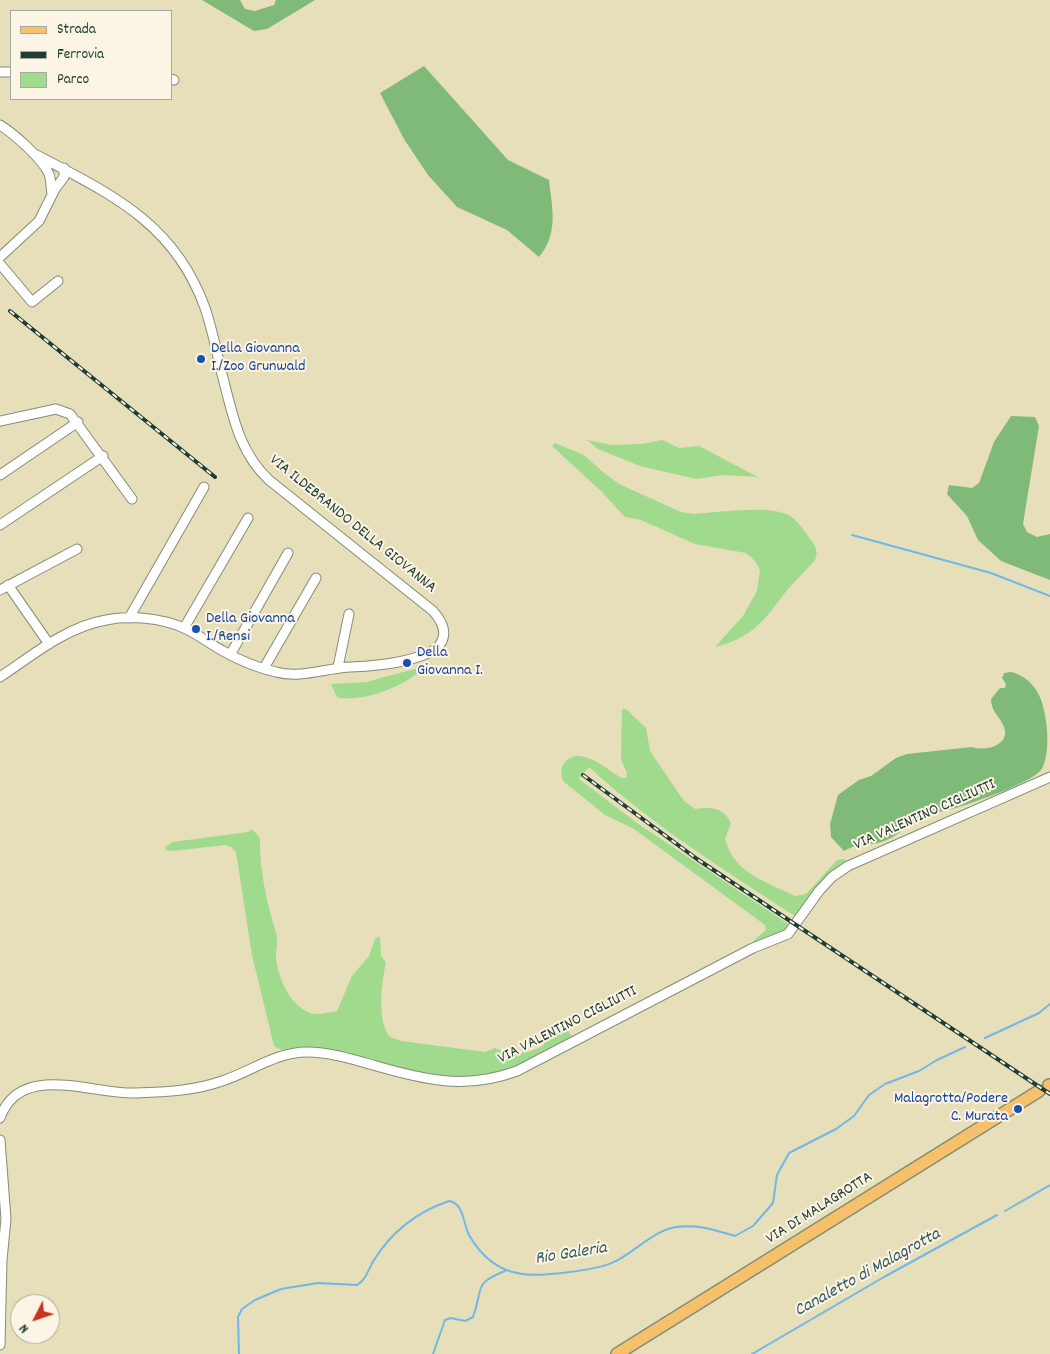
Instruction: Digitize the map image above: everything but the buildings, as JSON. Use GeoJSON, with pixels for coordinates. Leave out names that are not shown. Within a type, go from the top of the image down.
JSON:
{"type":"FeatureCollection","features":[{"type":"Feature","properties":{"kind":"main road","name":"VIA DI MALAGROTTA"},"geometry":{"type":"LineString","coordinates":[[617,1354],[1046,1087]]}},
{"type":"Feature","properties":{"kind":"street"},"geometry":{"type":"LineString","coordinates":[[0,125],[33,153],[48,174],[52,194]]}},
{"type":"Feature","properties":{"kind":"street","name":"VIA ILDEBRANDO DELLA GIOVANNA"},"geometry":{"type":"LineString","coordinates":[[0,677],[49,644],[82,626],[105,620],[129,618],[155,620],[184,628],[230,655],[276,672],[295,674],[338,667],[382,664],[432,651],[443,640],[442,624],[431,610],[287,494],[255,465],[241,443],[205,308],[185,268],[170,247],[145,220],[123,203],[78,176],[33,153]]}},
{"type":"Feature","properties":{"kind":"street"},"geometry":{"type":"LineString","coordinates":[[48,174],[61,167],[63,180]]}},
{"type":"Feature","properties":{"kind":"street"},"geometry":{"type":"LineString","coordinates":[[0,257],[38,222],[52,194],[63,180],[78,176]]}},
{"type":"Feature","properties":{"kind":"street"},"geometry":{"type":"LineString","coordinates":[[0,264],[32,302],[58,281]]}},
{"type":"Feature","properties":{"kind":"street"},"geometry":{"type":"LineString","coordinates":[[0,421],[56,409],[70,414],[103,456],[132,499]]}},
{"type":"Feature","properties":{"kind":"street"},"geometry":{"type":"LineString","coordinates":[[0,475],[78,422]]}},
{"type":"Feature","properties":{"kind":"street"},"geometry":{"type":"LineString","coordinates":[[0,525],[103,456]]}},
{"type":"Feature","properties":{"kind":"street"},"geometry":{"type":"LineString","coordinates":[[129,618],[204,487]]}},
{"type":"Feature","properties":{"kind":"street"},"geometry":{"type":"LineString","coordinates":[[184,628],[248,518]]}},
{"type":"Feature","properties":{"kind":"street"},"geometry":{"type":"LineString","coordinates":[[0,590],[77,549]]}},
{"type":"Feature","properties":{"kind":"street"},"geometry":{"type":"LineString","coordinates":[[230,655],[288,553]]}},
{"type":"Feature","properties":{"kind":"street"},"geometry":{"type":"LineString","coordinates":[[264,668],[316,578]]}},
{"type":"Feature","properties":{"kind":"street"},"geometry":{"type":"LineString","coordinates":[[8,585],[49,644]]}},
{"type":"Feature","properties":{"kind":"street"},"geometry":{"type":"LineString","coordinates":[[338,667],[349,614]]}},
{"type":"Feature","properties":{"kind":"street","name":"VIA VALENTINO CIGLIUTTI"},"geometry":{"type":"LineString","coordinates":[[0,1118],[12,1099],[21,1092],[38,1085],[131,1093],[176,1091],[220,1082],[278,1057],[300,1052],[338,1056],[447,1083],[500,1077],[517,1071],[753,948],[781,938],[793,928],[819,891],[832,877],[848,866],[1050,777]]}},
{"type":"Feature","properties":{"kind":"street"},"geometry":{"type":"LineString","coordinates":[[0,1140],[6,1219],[2,1260],[0,1345]]}},
{"type":"Feature","properties":{"kind":"green space"},"geometry":{"type":"Polygon","coordinates":[[[202,0],[240,0],[245,9],[255,11],[274,5],[276,0],[315,0],[267,29],[254,31],[202,0]]]}},
{"type":"Feature","properties":{"kind":"green space"},"geometry":{"type":"Polygon","coordinates":[[[424,66],[508,160],[549,180],[553,220],[552,229],[545,248],[539,257],[507,230],[457,207],[428,175],[404,139],[380,93],[424,66]]]}},
{"type":"Feature","properties":{"kind":"green space"},"geometry":{"type":"Polygon","coordinates":[[[1011,416],[1035,417],[1039,426],[1023,524],[1027,532],[1037,537],[1050,534],[1050,580],[1001,561],[978,540],[967,516],[947,494],[949,485],[972,488],[979,483],[994,442],[1011,416]]]}},
{"type":"Feature","properties":{"kind":"green space"},"geometry":{"type":"Polygon","coordinates":[[[587,440],[612,445],[641,444],[662,440],[679,448],[699,446],[758,477],[724,475],[696,479],[640,466],[598,449],[587,440]]]}},
{"type":"Feature","properties":{"kind":"green space"},"geometry":{"type":"Polygon","coordinates":[[[555,443],[584,455],[619,484],[681,512],[693,514],[770,510],[790,516],[800,525],[814,545],[817,553],[815,560],[760,623],[737,640],[715,647],[743,616],[757,591],[760,570],[755,561],[746,553],[695,544],[641,520],[625,517],[602,492],[552,446],[555,443]]]}},
{"type":"Feature","properties":{"kind":"green space"},"geometry":{"type":"Polygon","coordinates":[[[418,668],[422,669],[405,682],[369,696],[346,699],[337,697],[331,684],[366,682],[418,668]]]}},
{"type":"Feature","properties":{"kind":"green space"},"geometry":{"type":"Polygon","coordinates":[[[1011,672],[1028,680],[1036,689],[1041,700],[1045,713],[1047,738],[1045,762],[1042,769],[1036,775],[1000,792],[948,810],[922,816],[889,839],[879,843],[854,846],[844,851],[831,837],[830,824],[838,795],[859,780],[871,776],[896,758],[907,754],[972,747],[983,749],[996,746],[1004,738],[1005,733],[1002,723],[992,707],[991,699],[1000,688],[1005,688],[1006,684],[1002,678],[1004,673],[1011,672]]]}},
{"type":"Feature","properties":{"kind":"green space"},"geometry":{"type":"Polygon","coordinates":[[[622,709],[626,709],[646,728],[650,751],[684,801],[695,809],[716,809],[728,818],[731,823],[725,839],[729,851],[736,861],[752,875],[795,896],[806,894],[837,860],[844,859],[848,862],[798,918],[664,828],[638,809],[589,767],[579,779],[637,823],[791,926],[788,931],[753,944],[752,942],[766,930],[765,925],[634,829],[605,815],[563,781],[561,772],[563,764],[571,757],[578,756],[593,760],[621,778],[626,778],[627,773],[621,759],[622,709]]]}},
{"type":"Feature","properties":{"kind":"green space"},"geometry":{"type":"Polygon","coordinates":[[[252,829],[260,838],[262,874],[277,936],[276,959],[280,975],[291,998],[303,1009],[316,1014],[337,1011],[352,976],[369,956],[375,939],[380,936],[381,956],[386,962],[381,1001],[383,1021],[390,1037],[401,1041],[485,1052],[495,1048],[519,1053],[543,1046],[551,1026],[561,1021],[574,1039],[511,1069],[461,1081],[436,1080],[333,1051],[299,1049],[283,1051],[274,1046],[252,955],[236,852],[231,847],[225,845],[172,851],[166,850],[165,847],[173,842],[248,832],[252,829]]]}},
{"type":"Feature","properties":{"kind":"waterway"},"geometry":{"type":"LineString","coordinates":[[852,535],[991,573],[1050,596]]}},
{"type":"Feature","properties":{"kind":"waterway","name":"Rio Galeria"},"geometry":{"type":"LineString","coordinates":[[985,1038],[1039,1013],[1050,1004]]}},
{"type":"Feature","properties":{"kind":"waterway","name":"Rio Galeria"},"geometry":{"type":"LineString","coordinates":[[239,1354],[238,1317],[242,1309],[255,1300],[281,1289],[318,1283],[357,1285],[365,1277],[381,1250],[397,1231],[426,1211],[449,1201],[458,1206],[469,1235],[479,1250],[498,1266],[522,1274],[542,1275],[570,1272],[608,1264],[623,1257],[660,1232],[676,1227],[699,1227],[735,1236],[753,1226],[773,1203],[777,1175],[789,1153],[836,1129],[854,1116],[869,1095],[885,1084],[919,1071],[965,1047]]}},
{"type":"Feature","properties":{"kind":"waterway","name":"Canaletto di Malagrotta"},"geometry":{"type":"LineString","coordinates":[[1005,1211],[1050,1185]]}},
{"type":"Feature","properties":{"kind":"waterway","name":"Canaletto di Malagrotta"},"geometry":{"type":"LineString","coordinates":[[752,1354],[884,1277],[997,1215]]}},
{"type":"Feature","properties":{"kind":"waterway"},"geometry":{"type":"LineString","coordinates":[[433,1354],[445,1320],[451,1318],[465,1321],[473,1317],[483,1284],[505,1271]]}},
{"type":"Feature","properties":{"kind":"railway"},"geometry":{"type":"LineString","coordinates":[[10,311],[215,477]]}},
{"type":"Feature","properties":{"kind":"railway"},"geometry":{"type":"LineString","coordinates":[[583,775],[697,859],[1050,1094]]}},
{"type":"Feature","properties":{"kind":"place","name":"Della Giovanna I./Zoo Grunwald"},"geometry":{"type":"Point","coordinates":[201,359]}},
{"type":"Feature","properties":{"kind":"place","name":"Della Giovanna I./Rensi"},"geometry":{"type":"Point","coordinates":[196,629]}},
{"type":"Feature","properties":{"kind":"place","name":"Della Giovanna I."},"geometry":{"type":"Point","coordinates":[407,663]}},
{"type":"Feature","properties":{"kind":"place","name":"Malagrotta/Podere C. Murata"},"geometry":{"type":"Point","coordinates":[1018,1109]}}]}
